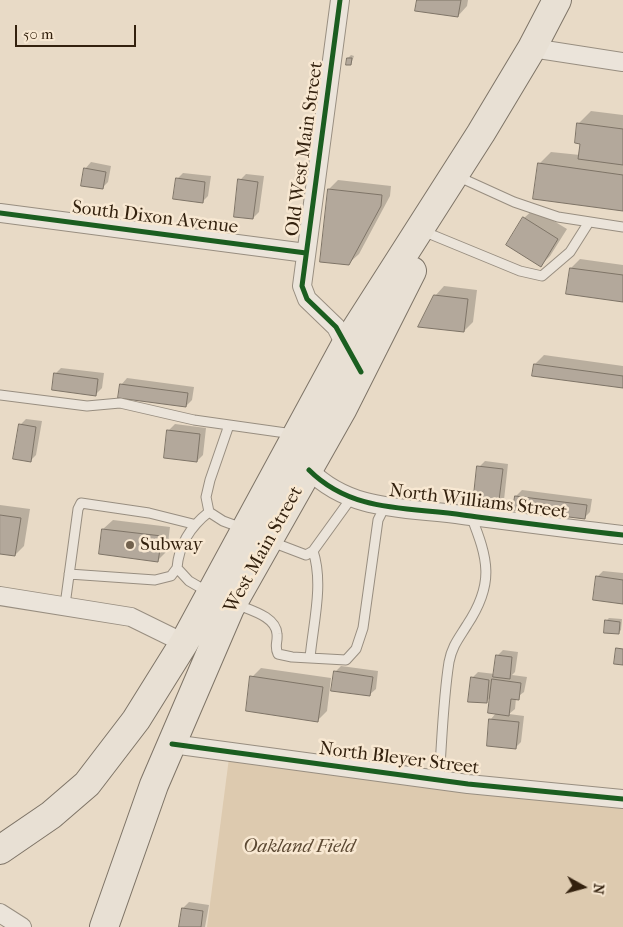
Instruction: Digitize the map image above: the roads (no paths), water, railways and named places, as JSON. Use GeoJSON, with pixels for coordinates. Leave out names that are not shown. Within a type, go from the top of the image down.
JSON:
{"type":"FeatureCollection","features":[{"type":"Feature","properties":{"kind":"highway","name":"West Main Street"},"geometry":{"type":"LineString","coordinates":[[257,535],[308,446],[345,346],[481,133],[532,48],[556,0]]}},
{"type":"Feature","properties":{"kind":"highway","name":"West Main Street"},"geometry":{"type":"LineString","coordinates":[[104,927],[154,785],[172,744],[222,598],[308,446],[361,372],[481,133]]}},
{"type":"Feature","properties":{"kind":"highway","name":"West Main Street"},"geometry":{"type":"LineString","coordinates":[[0,850],[51,815],[87,784],[136,720],[184,643],[222,598]]}},
{"type":"Feature","properties":{"kind":"street","name":"Old West Main Street"},"geometry":{"type":"LineString","coordinates":[[340,0],[302,286],[306,299],[336,328],[361,372]]}},
{"type":"Feature","properties":{"kind":"street"},"geometry":{"type":"LineString","coordinates":[[532,48],[623,62]]}},
{"type":"Feature","properties":{"kind":"street","name":"South Dixon Avenue"},"geometry":{"type":"LineString","coordinates":[[0,213],[306,253]]}},
{"type":"Feature","properties":{"kind":"street","name":"North Williams Street"},"geometry":{"type":"LineString","coordinates":[[308,446],[323,483],[352,497],[404,511],[471,516],[623,535]]}},
{"type":"Feature","properties":{"kind":"street"},"geometry":{"type":"LineString","coordinates":[[0,596],[131,617],[184,643]]}},
{"type":"Feature","properties":{"kind":"street","name":"North Bleyer Street"},"geometry":{"type":"LineString","coordinates":[[172,744],[439,780],[623,800]]}},
{"type":"Feature","properties":{"kind":"street"},"geometry":{"type":"LineString","coordinates":[[0,913],[22,927]]}},
{"type":"Feature","properties":{"kind":"lane"},"geometry":{"type":"LineString","coordinates":[[459,177],[514,202],[558,217],[623,227]]}},
{"type":"Feature","properties":{"kind":"lane"},"geometry":{"type":"LineString","coordinates":[[430,234],[520,271],[542,276],[570,252],[589,222]]}},
{"type":"Feature","properties":{"kind":"lane"},"geometry":{"type":"LineString","coordinates":[[0,395],[87,406],[120,403],[194,420],[229,425],[308,446]]}},
{"type":"Feature","properties":{"kind":"lane"},"geometry":{"type":"LineString","coordinates":[[229,425],[210,480],[206,498],[209,512],[223,521],[306,554],[313,551],[352,497]]}},
{"type":"Feature","properties":{"kind":"lane"},"geometry":{"type":"LineString","coordinates":[[65,606],[78,510],[81,503],[149,513],[193,524]]}},
{"type":"Feature","properties":{"kind":"lane"},"geometry":{"type":"LineString","coordinates":[[177,568],[189,580],[222,598],[268,618],[274,625],[277,633],[275,648],[278,654],[346,660],[356,649],[363,628],[378,520],[384,506]]}},
{"type":"Feature","properties":{"kind":"lane"},"geometry":{"type":"LineString","coordinates":[[69,574],[155,580],[170,576],[177,568],[178,556],[193,524],[209,512]]}},
{"type":"Feature","properties":{"kind":"lane"},"geometry":{"type":"LineString","coordinates":[[439,780],[449,661],[454,642],[476,609],[486,581],[486,558],[471,516]]}},
{"type":"Feature","properties":{"kind":"lane"},"geometry":{"type":"LineString","coordinates":[[310,658],[318,581],[318,565],[313,551]]}},
{"type":"Feature","properties":{"kind":"place","name":"Subway"},"geometry":{"type":"Point","coordinates":[130,545]}},
{"type":"Feature","properties":{"kind":"park label","name":"Oakland Field"},"geometry":{"type":"Point","coordinates":[299,847]}}]}
